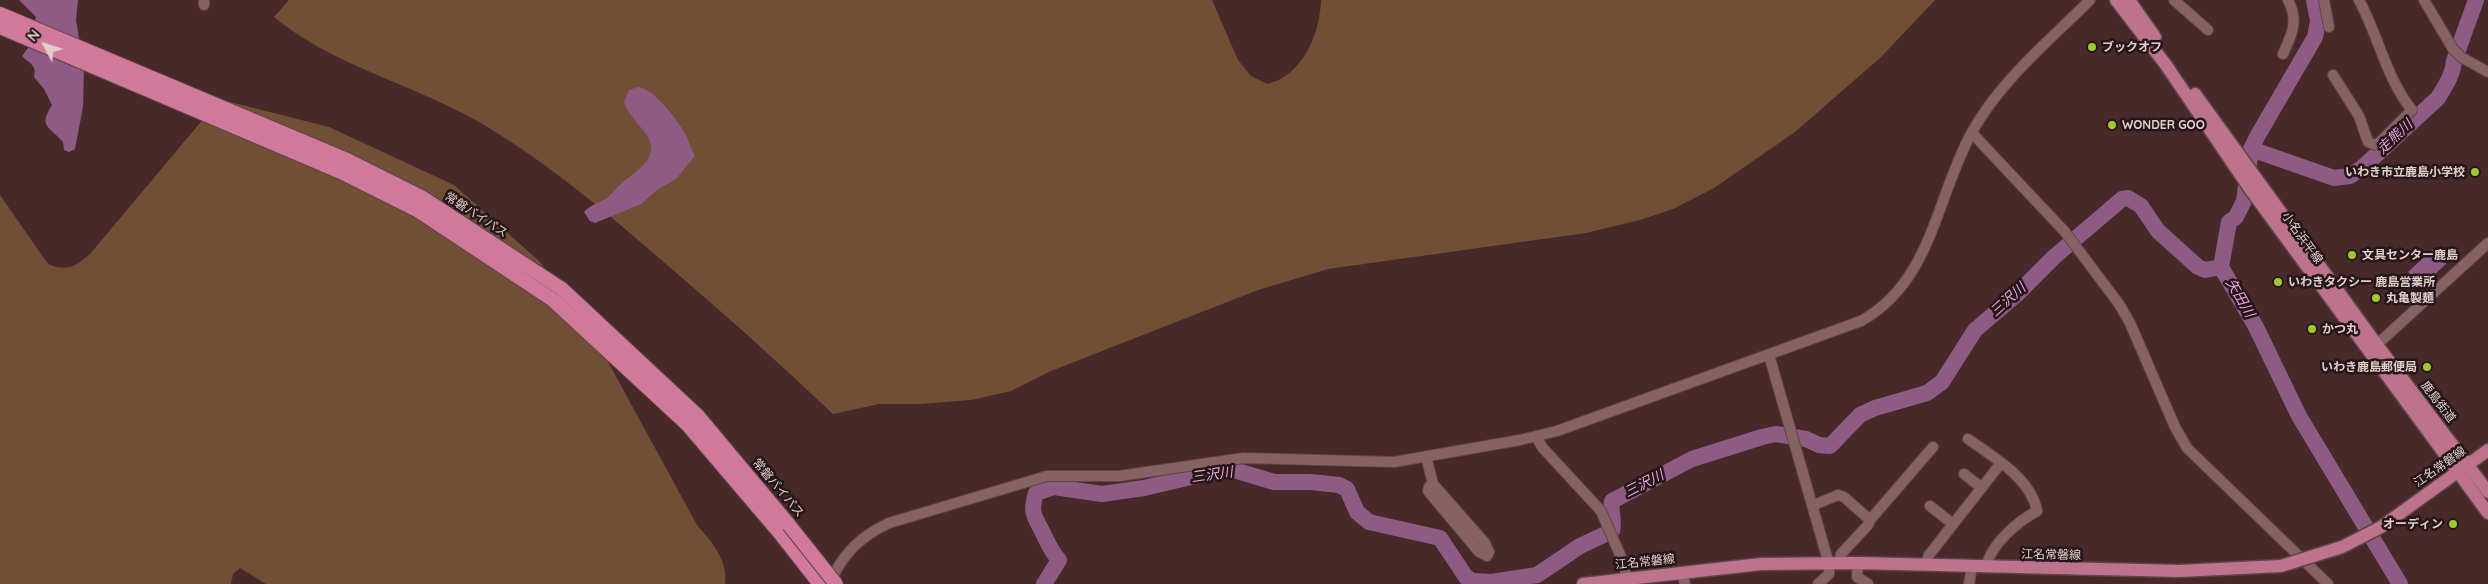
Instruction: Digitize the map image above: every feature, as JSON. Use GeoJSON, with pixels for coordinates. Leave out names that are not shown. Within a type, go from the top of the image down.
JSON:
{"type":"FeatureCollection","features":[{"type":"Feature","properties":{"kind":"highway","name":"常磐バイパス"},"geometry":{"type":"LineString","coordinates":[[0,14],[117,69]]}},
{"type":"Feature","properties":{"kind":"highway","name":"常磐バイパス"},"geometry":{"type":"LineString","coordinates":[[0,27],[117,69],[347,160],[423,198],[562,289],[697,415],[784,528],[820,584]]}},
{"type":"Feature","properties":{"kind":"highway","name":"常磐バイパス"},"geometry":{"type":"LineString","coordinates":[[784,528],[836,584]]}},
{"type":"Feature","properties":{"kind":"main road"},"geometry":{"type":"LineString","coordinates":[[2116,0],[2463,468],[2488,513]]}},
{"type":"Feature","properties":{"kind":"main road"},"geometry":{"type":"LineString","coordinates":[[2129,0],[2234,157]]}},
{"type":"Feature","properties":{"kind":"main road","name":"江名常磐線"},"geometry":{"type":"LineString","coordinates":[[1583,584],[1627,577],[1684,578],[1761,564],[1858,563],[2179,572],[2281,566],[2342,548],[2381,526],[2488,450]]}},
{"type":"Feature","properties":{"kind":"main road"},"geometry":{"type":"LineString","coordinates":[[2463,468],[2488,492]]}},
{"type":"Feature","properties":{"kind":"street"},"geometry":{"type":"LineString","coordinates":[[830,584],[851,548],[873,531],[889,523],[1047,476],[1119,476],[1244,458],[1394,462],[1536,436],[1557,431],[1861,321],[1891,301],[1913,274],[1972,132],[2004,88],[2090,0]]}},
{"type":"Feature","properties":{"kind":"street"},"geometry":{"type":"LineString","coordinates":[[2174,0],[2208,30]]}},
{"type":"Feature","properties":{"kind":"street"},"geometry":{"type":"LineString","coordinates":[[2283,54],[2293,31],[2295,20],[2288,0]]}},
{"type":"Feature","properties":{"kind":"street"},"geometry":{"type":"LineString","coordinates":[[2324,0],[2329,27]]}},
{"type":"Feature","properties":{"kind":"street"},"geometry":{"type":"LineString","coordinates":[[2333,75],[2359,116],[2368,142],[2374,145],[2412,110],[2398,92],[2373,27],[2359,0]]}},
{"type":"Feature","properties":{"kind":"street"},"geometry":{"type":"LineString","coordinates":[[2424,0],[2444,36],[2458,54],[2488,72]]}},
{"type":"Feature","properties":{"kind":"street"},"geometry":{"type":"LineString","coordinates":[[1972,132],[2065,232],[2119,304],[2130,323],[2175,427],[2187,448],[2328,584]]}},
{"type":"Feature","properties":{"kind":"street"},"geometry":{"type":"LineString","coordinates":[[2373,349],[2488,242]]}},
{"type":"Feature","properties":{"kind":"street"},"geometry":{"type":"LineString","coordinates":[[1769,355],[1814,505],[1834,564]]}},
{"type":"Feature","properties":{"kind":"street"},"geometry":{"type":"LineString","coordinates":[[1536,436],[1542,447],[1601,511],[1621,557],[1627,577]]}},
{"type":"Feature","properties":{"kind":"street"},"geometry":{"type":"LineString","coordinates":[[1968,439],[2001,464],[2028,490],[2035,502],[2037,511],[2017,524],[1992,553],[1986,567]]}},
{"type":"Feature","properties":{"kind":"street"},"geometry":{"type":"LineString","coordinates":[[1818,584],[1828,574],[1841,554],[1868,525],[1870,520],[1933,447]]}},
{"type":"Feature","properties":{"kind":"street"},"geometry":{"type":"LineString","coordinates":[[1426,456],[1433,484],[1486,543],[1489,552],[1488,556],[1479,552],[1428,491],[1429,487],[1433,484]]}},
{"type":"Feature","properties":{"kind":"street"},"geometry":{"type":"LineString","coordinates":[[1925,565],[1929,555],[2001,464]]}},
{"type":"Feature","properties":{"kind":"street"},"geometry":{"type":"LineString","coordinates":[[1964,474],[1982,488]]}},
{"type":"Feature","properties":{"kind":"street"},"geometry":{"type":"LineString","coordinates":[[1814,505],[1838,495],[1844,497],[1870,520]]}},
{"type":"Feature","properties":{"kind":"street"},"geometry":{"type":"LineString","coordinates":[[1930,506],[1953,524]]}},
{"type":"Feature","properties":{"kind":"street"},"geometry":{"type":"LineString","coordinates":[[1858,563],[1857,577],[1868,584]]}},
{"type":"Feature","properties":{"kind":"street"},"geometry":{"type":"LineString","coordinates":[[1969,584],[1972,566]]}},
{"type":"Feature","properties":{"kind":"shaded area"},"geometry":{"type":"Polygon","coordinates":[[[19,0],[78,0],[76,20],[84,68],[83,107],[75,149],[69,152],[64,150],[63,142],[47,126],[46,118],[52,105],[44,89],[34,77],[34,67],[22,56],[28,48],[36,17],[19,0]]]}},
{"type":"Feature","properties":{"kind":"shaded area"},"geometry":{"type":"Polygon","coordinates":[[[289,0],[1212,0],[1238,60],[1251,76],[1267,84],[1280,79],[1300,63],[1313,39],[1320,13],[1321,0],[1935,0],[1881,57],[1795,132],[1714,188],[1673,209],[1640,220],[1586,233],[1328,269],[1258,290],[1051,371],[1011,391],[971,400],[920,404],[879,404],[833,414],[703,296],[609,216],[541,162],[468,116],[343,60],[296,33],[274,17],[289,0]]]}},
{"type":"Feature","properties":{"kind":"shaded area"},"geometry":{"type":"Polygon","coordinates":[[[638,87],[645,89],[659,100],[678,122],[695,156],[676,179],[657,190],[641,204],[595,223],[590,221],[584,212],[607,198],[641,168],[651,151],[649,140],[630,114],[624,102],[629,90],[638,87]]]}},
{"type":"Feature","properties":{"kind":"shaded area"},"geometry":{"type":"Polygon","coordinates":[[[230,102],[329,127],[454,185],[539,261],[583,316],[697,525],[718,552],[724,567],[725,584],[266,584],[240,568],[233,574],[231,584],[0,584],[0,195],[48,264],[60,268],[75,265],[90,254],[210,111],[230,102]]]}},
{"type":"Feature","properties":{"kind":"shaded area"},"geometry":{"type":"Polygon","coordinates":[[[2433,249],[2446,264],[2422,286],[2408,272],[2433,249]]]}},
{"type":"Feature","properties":{"kind":"waterway","name":"矢田川"},"geometry":{"type":"LineString","coordinates":[[2314,0],[2318,21],[2315,37],[2251,149],[2244,201],[2236,217],[2229,222],[2221,267],[2256,327],[2299,416],[2400,584]]}},
{"type":"Feature","properties":{"kind":"waterway","name":"走熊川"},"geometry":{"type":"LineString","coordinates":[[2251,149],[2334,178],[2350,176],[2362,168],[2438,98],[2450,76],[2476,0]]}},
{"type":"Feature","properties":{"kind":"waterway","name":"三沢川"},"geometry":{"type":"LineString","coordinates":[[1044,584],[1059,560],[1050,547],[1034,514],[1033,506],[1036,493],[1054,487],[1102,494],[1144,488],[1221,470],[1234,470],[1274,482],[1311,482],[1339,485],[1347,489],[1357,512],[1369,522],[1440,538],[1466,577],[1472,581],[1492,582],[1537,575],[1580,546],[1612,531],[1612,501],[1692,459],[1776,434],[1806,439],[1819,445],[1830,446],[1860,415],[1875,408],[1927,393],[1942,382],[1975,330],[2016,295],[2054,257],[2122,199],[2128,198],[2141,206],[2158,231],[2198,267],[2205,270],[2221,267]]}},
{"type":"Feature","properties":{"kind":"place","name":"ブックオフ"},"geometry":{"type":"Point","coordinates":[2092,47]}},
{"type":"Feature","properties":{"kind":"place","name":"WONDER GOO"},"geometry":{"type":"Point","coordinates":[2112,125]}},
{"type":"Feature","properties":{"kind":"place","name":"いわき市立鹿島小学校"},"geometry":{"type":"Point","coordinates":[2475,172]}},
{"type":"Feature","properties":{"kind":"place","name":"文具センター鹿島"},"geometry":{"type":"Point","coordinates":[2352,255]}},
{"type":"Feature","properties":{"kind":"place","name":"いわきタクシー 鹿島営業所"},"geometry":{"type":"Point","coordinates":[2278,282]}},
{"type":"Feature","properties":{"kind":"place","name":"丸亀製麺"},"geometry":{"type":"Point","coordinates":[2376,298]}},
{"type":"Feature","properties":{"kind":"place","name":"かつ丸"},"geometry":{"type":"Point","coordinates":[2312,329]}},
{"type":"Feature","properties":{"kind":"place","name":"いわき鹿島郵便局"},"geometry":{"type":"Point","coordinates":[2427,367]}},
{"type":"Feature","properties":{"kind":"place","name":"オーディン"},"geometry":{"type":"Point","coordinates":[2453,524]}}]}
